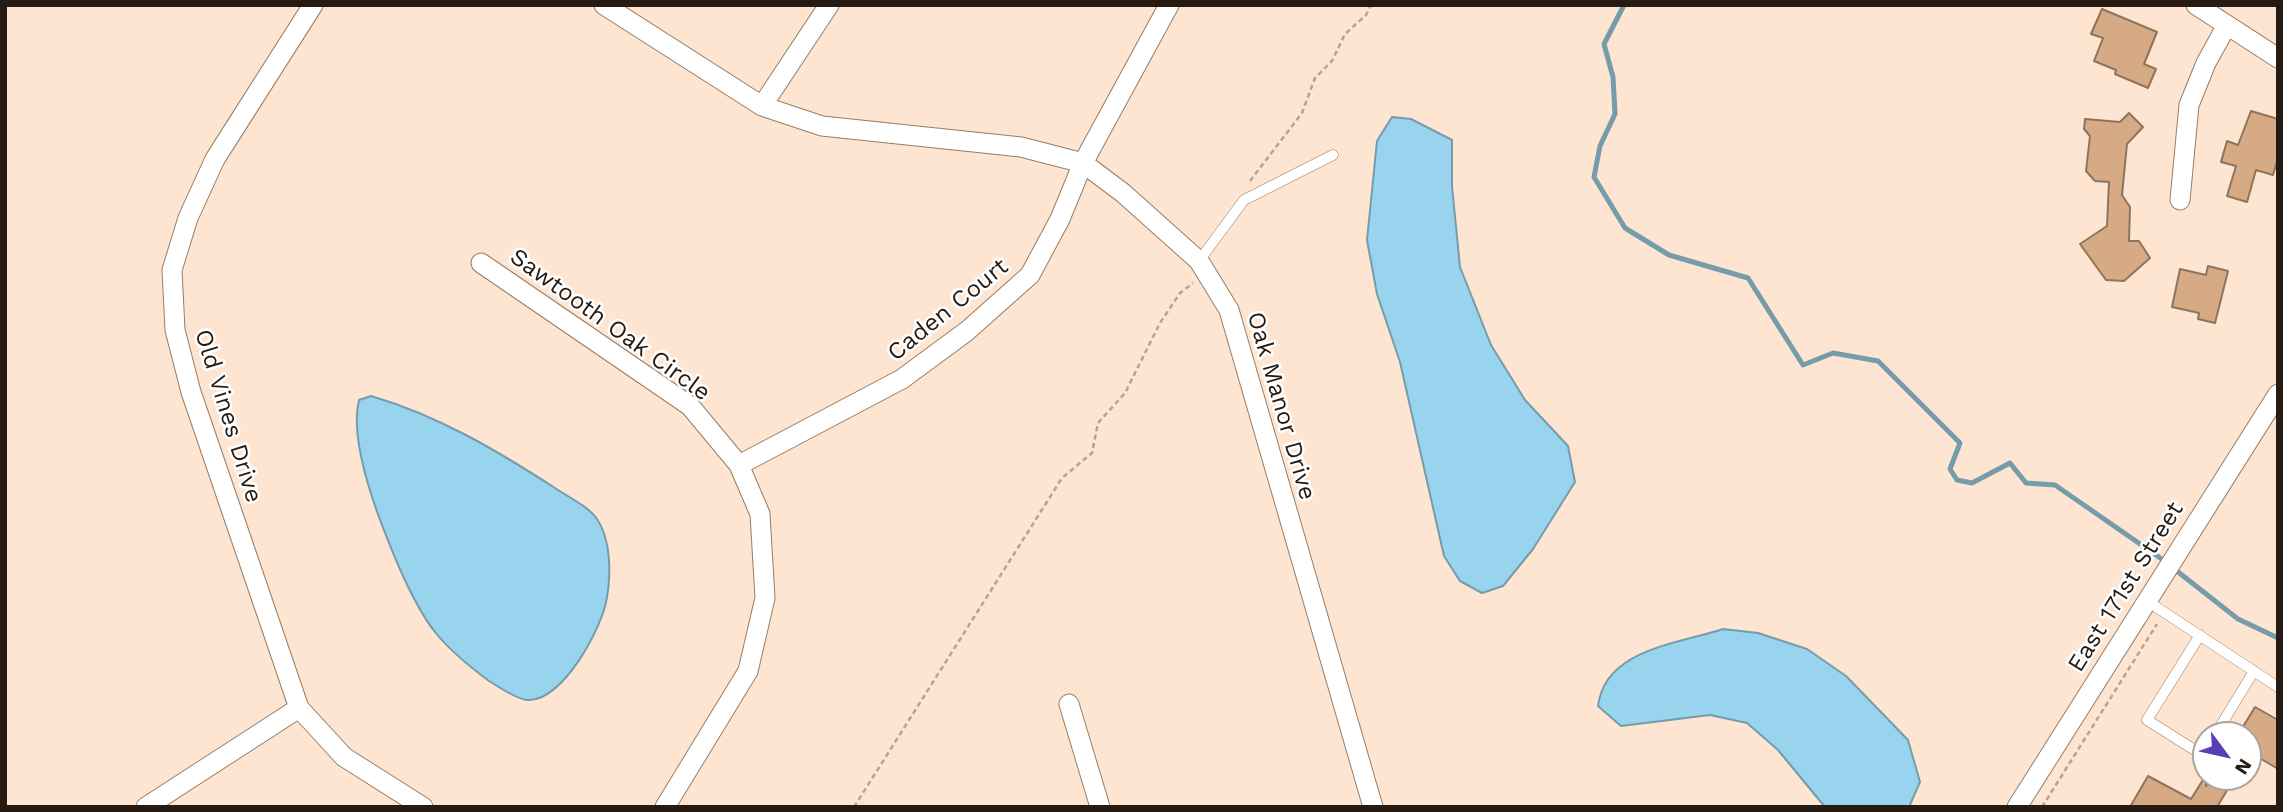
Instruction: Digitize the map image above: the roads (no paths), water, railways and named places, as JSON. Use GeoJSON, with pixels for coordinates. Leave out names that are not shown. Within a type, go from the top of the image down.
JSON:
{"type":"FeatureCollection","features":[{"type":"Feature","properties":{"kind":"street","name":"Old Vines Drive"},"geometry":{"type":"LineString","coordinates":[[313,5],[215,159],[188,218],[172,270],[175,330],[191,392],[299,708],[344,757],[423,807]]}},
{"type":"Feature","properties":{"kind":"street","name":"Oak Manor Drive"},"geometry":{"type":"LineString","coordinates":[[604,5],[762,106],[822,126],[1021,147],[1083,163],[1123,193],[1202,267],[1229,310],[1373,807]]}},
{"type":"Feature","properties":{"kind":"street"},"geometry":{"type":"LineString","coordinates":[[762,106],[829,5]]}},
{"type":"Feature","properties":{"kind":"street","name":"Caden Court"},"geometry":{"type":"LineString","coordinates":[[739,466],[902,379],[967,331],[1030,275],[1060,219],[1083,163],[1169,5]]}},
{"type":"Feature","properties":{"kind":"street"},"geometry":{"type":"LineString","coordinates":[[2196,5],[2278,58]]}},
{"type":"Feature","properties":{"kind":"street"},"geometry":{"type":"LineString","coordinates":[[2180,200],[2189,105],[2206,63],[2227,26]]}},
{"type":"Feature","properties":{"kind":"street","name":"Sawtooth Oak Circle"},"geometry":{"type":"LineString","coordinates":[[481,263],[690,406],[739,466],[761,514],[765,598],[748,671],[665,807]]}},
{"type":"Feature","properties":{"kind":"street","name":"East 171st Street"},"geometry":{"type":"LineString","coordinates":[[2017,807],[2278,394]]}},
{"type":"Feature","properties":{"kind":"street"},"geometry":{"type":"LineString","coordinates":[[1069,704],[1100,807]]}},
{"type":"Feature","properties":{"kind":"street"},"geometry":{"type":"LineString","coordinates":[[151,806],[299,708]]}},
{"type":"Feature","properties":{"kind":"lane"},"geometry":{"type":"LineString","coordinates":[[1202,267],[1244,200],[1333,155]]}},
{"type":"Feature","properties":{"kind":"lane"},"geometry":{"type":"LineString","coordinates":[[2147,601],[2278,687]]}},
{"type":"Feature","properties":{"kind":"lane"},"geometry":{"type":"LineString","coordinates":[[2192,748],[2147,720],[2200,635]]}},
{"type":"Feature","properties":{"kind":"lane"},"geometry":{"type":"LineString","coordinates":[[2224,721],[2254,671]]}},
{"type":"Feature","properties":{"kind":"water"},"geometry":{"type":"Polygon","coordinates":[[[1392,117],[1411,119],[1452,140],[1452,186],[1460,267],[1491,345],[1525,400],[1568,446],[1575,482],[1533,549],[1503,586],[1482,593],[1460,581],[1444,556],[1400,362],[1377,294],[1367,240],[1377,141],[1392,117]]]}},
{"type":"Feature","properties":{"kind":"water"},"geometry":{"type":"Polygon","coordinates":[[[371,396],[420,413],[489,447],[583,506],[602,527],[609,568],[604,610],[579,661],[567,677],[540,698],[523,699],[489,681],[445,644],[417,604],[384,529],[362,461],[358,439],[359,400],[371,396]]]}},
{"type":"Feature","properties":{"kind":"water"},"geometry":{"type":"Polygon","coordinates":[[[1723,629],[1758,633],[1807,649],[1846,676],[1908,740],[1920,782],[1909,807],[1825,807],[1778,750],[1747,723],[1710,715],[1621,726],[1598,706],[1604,687],[1614,672],[1629,661],[1666,645],[1723,629]]]}},
{"type":"Feature","properties":{"kind":"waterway"},"geometry":{"type":"LineString","coordinates":[[1624,5],[1604,44],[1613,77],[1615,114],[1600,146],[1594,177],[1625,228],[1669,255],[1748,278],[1803,365],[1833,353],[1878,361],[1960,443],[1950,469],[1957,480],[1972,483],[2010,463],[2026,483],[2055,485],[2166,562]]}},
{"type":"Feature","properties":{"kind":"waterway"},"geometry":{"type":"LineString","coordinates":[[2173,568],[2238,619],[2278,638]]}}]}
